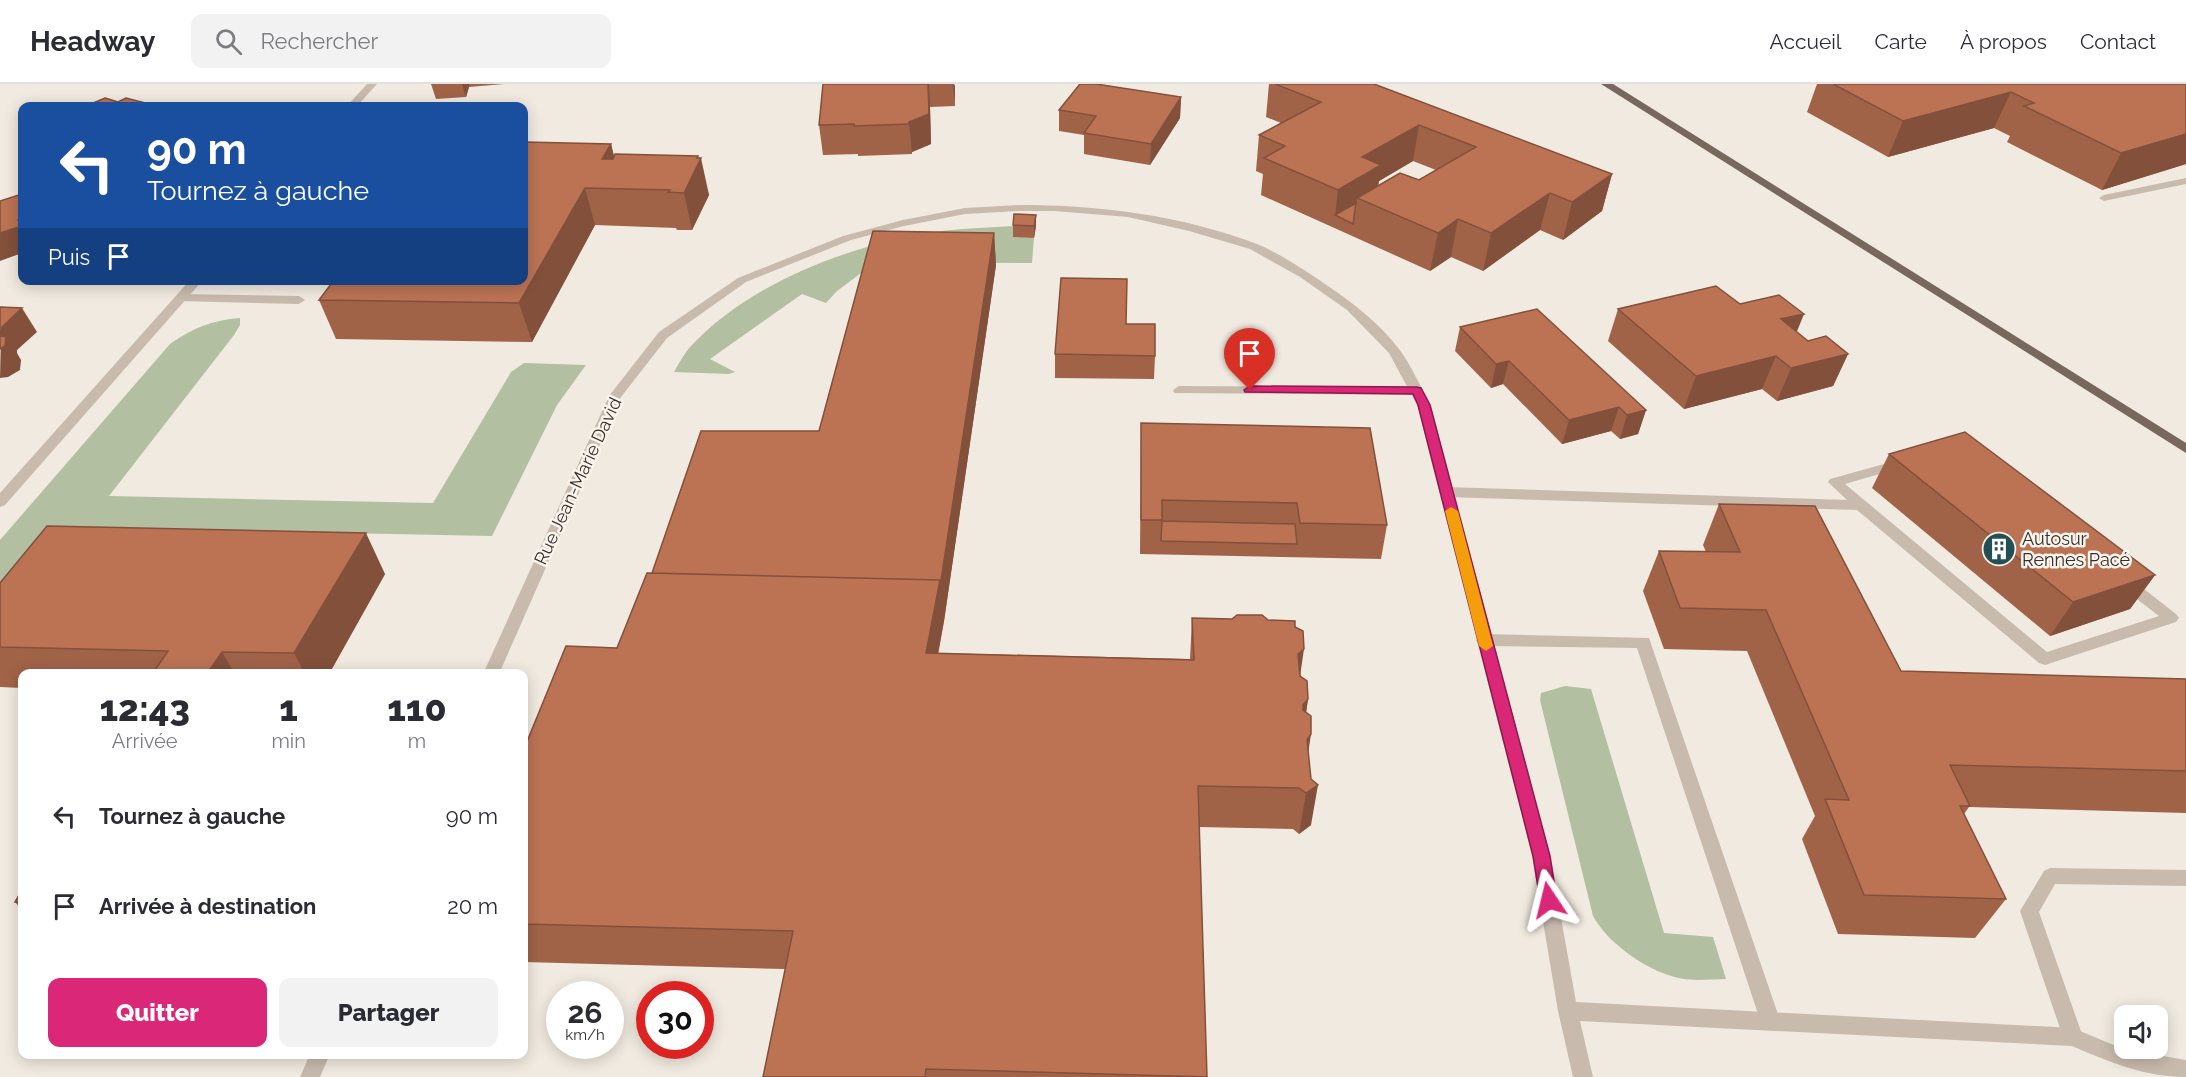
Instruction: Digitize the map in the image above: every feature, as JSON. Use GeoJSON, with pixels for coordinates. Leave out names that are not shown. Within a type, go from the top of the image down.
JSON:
{"type":"FeatureCollection","features":[{"type":"Feature","properties":{"kind":"main road"},"geometry":{"type":"LineString","coordinates":[[1606,84],[2186,449]]}},
{"type":"Feature","properties":{"kind":"street"},"geometry":{"type":"LineString","coordinates":[[356,102],[372,84]]}},
{"type":"Feature","properties":{"kind":"street"},"geometry":{"type":"LineString","coordinates":[[2103,198],[2186,181]]}},
{"type":"Feature","properties":{"kind":"street","name":"Rue Jean-Marie David"},"geometry":{"type":"LineString","coordinates":[[493,669],[615,396],[663,335],[742,280],[847,238],[903,223],[955,213],[1019,208],[1128,213],[1192,228],[1254,247],[1305,275],[1351,307],[1394,351],[1424,405],[1541,856],[1568,1011],[1583,1077]]}},
{"type":"Feature","properties":{"kind":"street"},"geometry":{"type":"LineString","coordinates":[[0,502],[193,285]]}},
{"type":"Feature","properties":{"kind":"street"},"geometry":{"type":"LineString","coordinates":[[182,298],[299,300]]}},
{"type":"Feature","properties":{"kind":"street"},"geometry":{"type":"LineString","coordinates":[[1179,390],[1417,391]]}},
{"type":"Feature","properties":{"kind":"street"},"geometry":{"type":"LineString","coordinates":[[1920,458],[1835,482],[2046,659],[2171,618],[2116,576]]}},
{"type":"Feature","properties":{"kind":"street"},"geometry":{"type":"LineString","coordinates":[[1446,492],[1861,505]]}},
{"type":"Feature","properties":{"kind":"street"},"geometry":{"type":"LineString","coordinates":[[1484,640],[1643,642],[1770,1020]]}},
{"type":"Feature","properties":{"kind":"street"},"geometry":{"type":"LineString","coordinates":[[2073,1037],[2029,911],[2050,876],[2186,878]]}},
{"type":"Feature","properties":{"kind":"street"},"geometry":{"type":"LineString","coordinates":[[1568,1011],[2073,1037],[2122,1058],[2186,1070]]}},
{"type":"Feature","properties":{"kind":"street"},"geometry":{"type":"LineString","coordinates":[[310,1077],[318,1059]]}},
{"type":"Feature","properties":{"kind":"green space"},"geometry":{"type":"Polygon","coordinates":[[[1015,226],[1014,237],[1034,238],[1032,263],[876,262],[837,291],[826,303],[802,294],[710,359],[735,372],[729,374],[674,372],[691,346],[713,325],[737,307],[790,276],[848,253],[905,237],[960,229],[1015,226]]]}},
{"type":"Feature","properties":{"kind":"green space"},"geometry":{"type":"Polygon","coordinates":[[[240,318],[240,325],[234,335],[109,496],[433,503],[511,372],[524,363],[586,365],[557,405],[492,536],[52,527],[0,590],[0,540],[170,344],[203,326],[240,318]]]}},
{"type":"Feature","properties":{"kind":"green space"},"geometry":{"type":"Polygon","coordinates":[[[1565,686],[1591,689],[1664,933],[1713,937],[1726,979],[1684,979],[1645,965],[1609,937],[1593,916],[1540,700],[1541,693],[1565,686]]]}},
{"type":"Feature","properties":{"kind":"building"},"geometry":{"type":"Polygon","coordinates":[[[823,84],[928,84],[929,114],[909,124],[819,125],[823,84]]]}},
{"type":"Feature","properties":{"kind":"building"},"geometry":{"type":"Polygon","coordinates":[[[1080,84],[1096,84],[1181,97],[1151,144],[1084,133],[1096,116],[1059,110],[1080,84]]]}},
{"type":"Feature","properties":{"kind":"building"},"geometry":{"type":"Polygon","coordinates":[[[1275,84],[1374,84],[1612,174],[1572,202],[1550,193],[1491,233],[1458,219],[1438,233],[1357,198],[1400,173],[1419,180],[1476,147],[1419,125],[1362,157],[1381,165],[1338,190],[1264,158],[1285,146],[1259,135],[1321,102],[1275,84]]]}},
{"type":"Feature","properties":{"kind":"building"},"geometry":{"type":"Polygon","coordinates":[[[1833,84],[2186,84],[2186,134],[2121,153],[2024,106],[2034,103],[2011,92],[1903,121],[1833,84]]]}},
{"type":"Feature","properties":{"kind":"building"},"geometry":{"type":"Polygon","coordinates":[[[105,98],[118,102],[96,102],[105,98]]]}},
{"type":"Feature","properties":{"kind":"building"},"geometry":{"type":"Polygon","coordinates":[[[126,98],[142,102],[118,102],[126,98]]]}},
{"type":"Feature","properties":{"kind":"building"},"geometry":{"type":"Polygon","coordinates":[[[528,142],[611,144],[602,159],[613,159],[615,154],[698,156],[697,158],[701,158],[684,193],[668,192],[670,190],[585,188],[519,303],[319,300],[330,285],[528,285],[528,142]]]}},
{"type":"Feature","properties":{"kind":"building"},"geometry":{"type":"Polygon","coordinates":[[[18,195],[18,227],[0,233],[0,201],[18,195]]]}},
{"type":"Feature","properties":{"kind":"building"},"geometry":{"type":"Polygon","coordinates":[[[1356,203],[1353,224],[1335,215],[1356,203]]]}},
{"type":"Feature","properties":{"kind":"building"},"geometry":{"type":"Polygon","coordinates":[[[1014,214],[1036,215],[1034,226],[1013,225],[1014,214]]]}},
{"type":"Feature","properties":{"kind":"building"},"geometry":{"type":"Polygon","coordinates":[[[873,231],[994,233],[940,587],[940,580],[652,573],[701,431],[819,431],[873,231]]]}},
{"type":"Feature","properties":{"kind":"building"},"geometry":{"type":"Polygon","coordinates":[[[1061,278],[1127,279],[1126,324],[1155,324],[1155,356],[1055,354],[1061,278]]]}},
{"type":"Feature","properties":{"kind":"building"},"geometry":{"type":"Polygon","coordinates":[[[1716,286],[1740,304],[1779,295],[1804,314],[1781,319],[1808,341],[1826,336],[1848,354],[1791,368],[1776,356],[1696,376],[1618,309],[1716,286]]]}},
{"type":"Feature","properties":{"kind":"building"},"geometry":{"type":"Polygon","coordinates":[[[0,307],[22,308],[2,327],[1,336],[6,337],[5,346],[0,349],[0,307]]]}},
{"type":"Feature","properties":{"kind":"building"},"geometry":{"type":"Polygon","coordinates":[[[1537,309],[1646,410],[1627,415],[1619,407],[1569,420],[1509,361],[1496,364],[1460,327],[1537,309]]]}},
{"type":"Feature","properties":{"kind":"building"},"geometry":{"type":"Polygon","coordinates":[[[1141,423],[1370,428],[1387,525],[1300,523],[1297,503],[1162,500],[1162,520],[1141,520],[1141,423]]]}},
{"type":"Feature","properties":{"kind":"building"},"geometry":{"type":"Polygon","coordinates":[[[1965,432],[2155,575],[2073,602],[1889,454],[1965,432]]]}},
{"type":"Feature","properties":{"kind":"building"},"geometry":{"type":"Polygon","coordinates":[[[1719,504],[1815,506],[1901,671],[2186,679],[2186,771],[1950,765],[1970,806],[1960,806],[2006,899],[1864,895],[1825,799],[1849,800],[1766,610],[1680,608],[1659,551],[1740,552],[1719,504]]]}},
{"type":"Feature","properties":{"kind":"building"},"geometry":{"type":"Polygon","coordinates":[[[1162,521],[1295,524],[1297,544],[1161,541],[1162,521]]]}},
{"type":"Feature","properties":{"kind":"building"},"geometry":{"type":"Polygon","coordinates":[[[47,526],[366,533],[294,653],[222,652],[210,669],[156,669],[168,651],[0,647],[0,583],[47,526]]]}},
{"type":"Feature","properties":{"kind":"building"},"geometry":{"type":"Polygon","coordinates":[[[647,573],[940,580],[926,653],[1194,660],[1192,618],[1232,619],[1237,615],[1262,615],[1268,620],[1295,621],[1295,627],[1303,631],[1304,649],[1298,654],[1300,676],[1307,681],[1308,699],[1303,705],[1303,710],[1311,716],[1311,734],[1307,740],[1311,779],[1318,785],[1306,793],[1299,788],[1198,786],[1207,1077],[926,1069],[925,1077],[763,1077],[793,931],[528,924],[528,739],[566,646],[617,648],[647,573]]]}},
{"type":"Feature","properties":{"kind":"slow traffic"},"geometry":{"type":"LineString","coordinates":[[1451,511],[1486,646]]}},
{"type":"Feature","properties":{"kind":"place","name":"Autosur Rennes Pacé"},"geometry":{"type":"Point","coordinates":[1999,549]}},
{"type":"Feature","properties":{"kind":"route"},"geometry":{"type":"LineString","coordinates":[[1250,390],[1417,391],[1424,405],[1541,856],[1549,900]]}}]}
